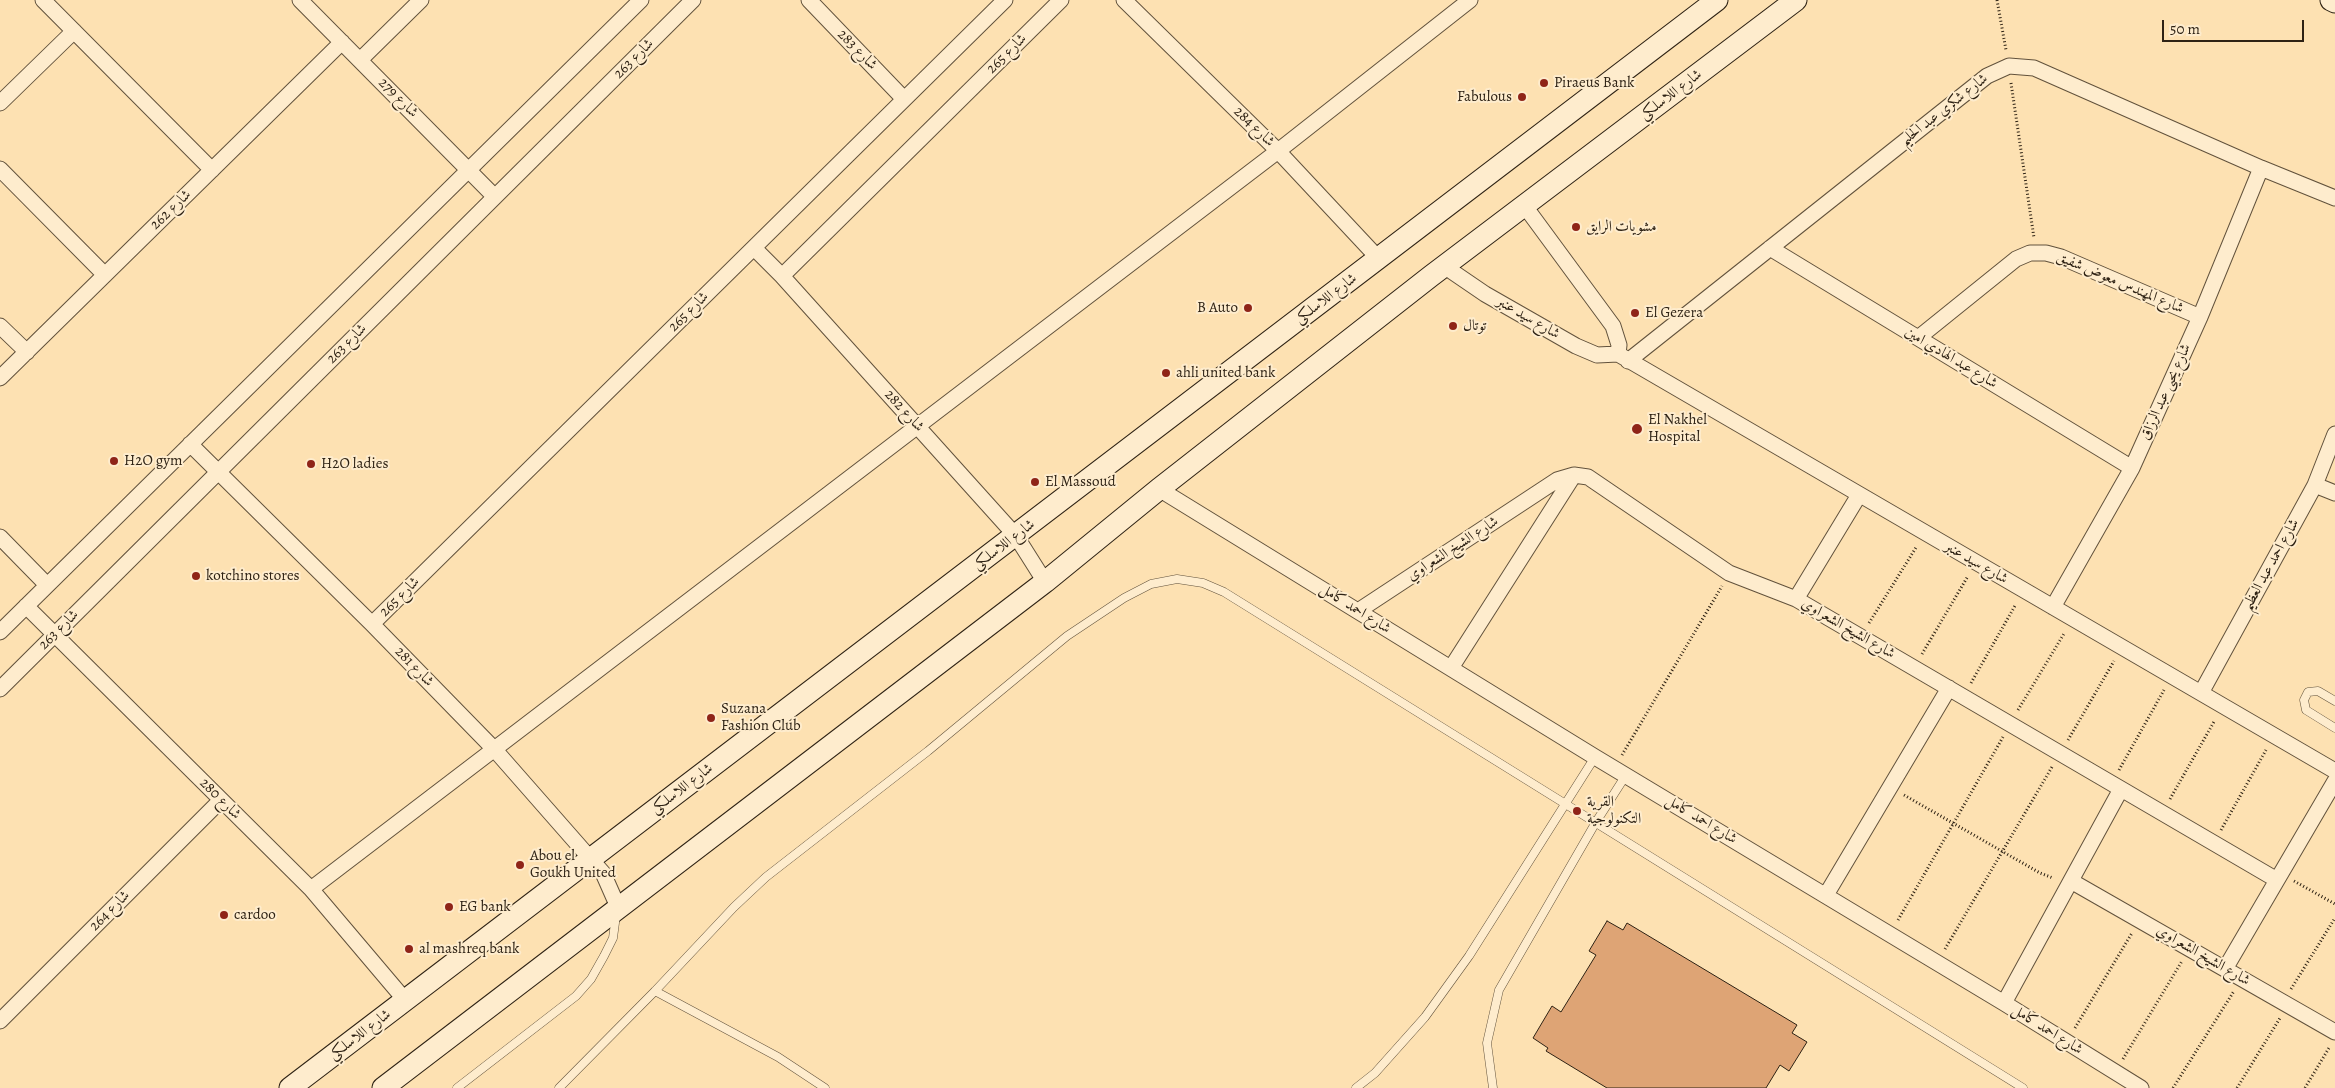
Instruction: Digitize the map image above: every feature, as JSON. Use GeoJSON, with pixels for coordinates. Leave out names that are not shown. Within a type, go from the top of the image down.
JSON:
{"type":"FeatureCollection","features":[{"type":"Feature","properties":{"kind":"main road","name":"شارع اللاسلكي"},"geometry":{"type":"LineString","coordinates":[[290,1088],[1717,0]]}},
{"type":"Feature","properties":{"kind":"main road","name":"شارع اللاسلكي"},"geometry":{"type":"LineString","coordinates":[[383,1088],[1045,582],[1159,489],[1444,266],[1796,0]]}},
{"type":"Feature","properties":{"kind":"main road"},"geometry":{"type":"LineString","coordinates":[[2331,0],[2335,2]]}},
{"type":"Feature","properties":{"kind":"street"},"geometry":{"type":"LineString","coordinates":[[43,0],[212,170]]}},
{"type":"Feature","properties":{"kind":"street","name":"شارع 279"},"geometry":{"type":"LineString","coordinates":[[300,0],[495,196]]}},
{"type":"Feature","properties":{"kind":"street"},"geometry":{"type":"LineString","coordinates":[[360,60],[420,0]]}},
{"type":"Feature","properties":{"kind":"street"},"geometry":{"type":"LineString","coordinates":[[0,632],[640,0]]}},
{"type":"Feature","properties":{"kind":"street","name":"شارع 263"},"geometry":{"type":"LineString","coordinates":[[0,689],[693,0]]}},
{"type":"Feature","properties":{"kind":"street","name":"شارع 283"},"geometry":{"type":"LineString","coordinates":[[809,0],[904,99]]}},
{"type":"Feature","properties":{"kind":"street","name":"شارع 265"},"geometry":{"type":"LineString","coordinates":[[372,624],[1005,0]]}},
{"type":"Feature","properties":{"kind":"street","name":"شارع 265"},"geometry":{"type":"LineString","coordinates":[[782,276],[1061,0]]}},
{"type":"Feature","properties":{"kind":"street","name":"شارع 284"},"geometry":{"type":"LineString","coordinates":[[1124,0],[1278,151],[1379,259]]}},
{"type":"Feature","properties":{"kind":"street"},"geometry":{"type":"LineString","coordinates":[[311,889],[1278,151],[1470,0]]}},
{"type":"Feature","properties":{"kind":"street"},"geometry":{"type":"LineString","coordinates":[[0,103],[74,30]]}},
{"type":"Feature","properties":{"kind":"street","name":"شارع 262"},"geometry":{"type":"LineString","coordinates":[[0,378],[342,42]]}},
{"type":"Feature","properties":{"kind":"street","name":"شارع شكري عبد الحليم"},"geometry":{"type":"LineString","coordinates":[[1623,357],[1770,248],[1987,76],[2009,66],[2034,68],[2261,168],[2335,198]]}},
{"type":"Feature","properties":{"kind":"street"},"geometry":{"type":"LineString","coordinates":[[0,168],[105,275]]}},
{"type":"Feature","properties":{"kind":"street","name":"شارع يحيى عبد الرزاق"},"geometry":{"type":"LineString","coordinates":[[2053,607],[2132,468],[2200,317],[2261,168]]}},
{"type":"Feature","properties":{"kind":"street"},"geometry":{"type":"LineString","coordinates":[[1524,205],[1613,326],[1623,357]]}},
{"type":"Feature","properties":{"kind":"street","name":"شارع 282"},"geometry":{"type":"LineString","coordinates":[[754,248],[782,276],[1016,536],[1045,582]]}},
{"type":"Feature","properties":{"kind":"street","name":"شارع عبد الهادي امين"},"geometry":{"type":"LineString","coordinates":[[1770,248],[2132,468]]}},
{"type":"Feature","properties":{"kind":"street","name":"شارع المهندس معوض شفيق"},"geometry":{"type":"LineString","coordinates":[[1918,338],[2016,258],[2036,253],[2046,253],[2061,257],[2200,317]]}},
{"type":"Feature","properties":{"kind":"street","name":"شارع سيد عنبر"},"geometry":{"type":"LineString","coordinates":[[1444,266],[1486,294],[1576,346],[1597,355],[1623,357],[2335,771]]}},
{"type":"Feature","properties":{"kind":"street"},"geometry":{"type":"LineString","coordinates":[[0,326],[27,352]]}},
{"type":"Feature","properties":{"kind":"street","name":"شارع احمد عبد العظيم"},"geometry":{"type":"LineString","coordinates":[[2201,693],[2315,485],[2335,434]]}},
{"type":"Feature","properties":{"kind":"street","name":"شارع 281"},"geometry":{"type":"LineString","coordinates":[[190,444],[372,624],[495,750],[603,873],[618,907]]}},
{"type":"Feature","properties":{"kind":"street"},"geometry":{"type":"LineString","coordinates":[[1451,668],[1574,475]]}},
{"type":"Feature","properties":{"kind":"street","name":"شارع الشيخ الشعراوي"},"geometry":{"type":"LineString","coordinates":[[1358,611],[1556,480],[1574,475],[1588,477],[1729,573],[1796,599],[2214,843],[2279,876]]}},
{"type":"Feature","properties":{"kind":"street"},"geometry":{"type":"LineString","coordinates":[[2315,485],[2335,493]]}},
{"type":"Feature","properties":{"kind":"street","name":"شارع احمد كامل"},"geometry":{"type":"LineString","coordinates":[[1159,489],[1595,757],[2004,1002],[2141,1088]]}},
{"type":"Feature","properties":{"kind":"street"},"geometry":{"type":"LineString","coordinates":[[1796,599],[1859,495]]}},
{"type":"Feature","properties":{"kind":"street"},"geometry":{"type":"LineString","coordinates":[[0,537],[47,585]]}},
{"type":"Feature","properties":{"kind":"street","name":"شارع 280"},"geometry":{"type":"LineString","coordinates":[[26,606],[311,889],[405,1000]]}},
{"type":"Feature","properties":{"kind":"street"},"geometry":{"type":"LineString","coordinates":[[1826,895],[1949,688]]}},
{"type":"Feature","properties":{"kind":"street"},"geometry":{"type":"LineString","coordinates":[[2225,969],[2335,780]]}},
{"type":"Feature","properties":{"kind":"street"},"geometry":{"type":"LineString","coordinates":[[2004,1002],[2071,881],[2117,786]]}},
{"type":"Feature","properties":{"kind":"street","name":"شارع 264"},"geometry":{"type":"LineString","coordinates":[[0,1021],[221,800]]}},
{"type":"Feature","properties":{"kind":"street","name":"شارع الشيخ الشعراوي"},"geometry":{"type":"LineString","coordinates":[[2071,881],[2285,1004],[2332,1039]]}},
{"type":"Feature","properties":{"kind":"lane"},"geometry":{"type":"LineString","coordinates":[[559,1088],[654,992],[701,940],[766,877],[928,751],[1067,636],[1124,598],[1151,584],[1177,579],[1203,584],[1224,592],[2023,1088]]}},
{"type":"Feature","properties":{"kind":"lane"},"geometry":{"type":"LineString","coordinates":[[2335,700],[2318,691],[2308,692],[2304,700],[2306,710],[2335,728]]}},
{"type":"Feature","properties":{"kind":"lane"},"geometry":{"type":"LineString","coordinates":[[1356,1088],[1375,1073],[1425,1017],[1469,956],[1595,757]]}},
{"type":"Feature","properties":{"kind":"lane"},"geometry":{"type":"LineString","coordinates":[[1492,1088],[1487,1043],[1499,990],[1596,822],[1620,772]]}},
{"type":"Feature","properties":{"kind":"lane"},"geometry":{"type":"LineString","coordinates":[[457,1088],[576,996],[591,979],[613,938],[618,907]]}},
{"type":"Feature","properties":{"kind":"lane"},"geometry":{"type":"LineString","coordinates":[[654,992],[778,1057],[825,1088]]}},
{"type":"Feature","properties":{"kind":"path"},"geometry":{"type":"LineString","coordinates":[[1996,0],[2009,66],[2036,253]]}},
{"type":"Feature","properties":{"kind":"path"},"geometry":{"type":"LineString","coordinates":[[1861,637],[1924,533]]}},
{"type":"Feature","properties":{"kind":"path"},"geometry":{"type":"LineString","coordinates":[[1914,668],[1976,562]]}},
{"type":"Feature","properties":{"kind":"path"},"geometry":{"type":"LineString","coordinates":[[1620,772],[1729,573]]}},
{"type":"Feature","properties":{"kind":"path"},"geometry":{"type":"LineString","coordinates":[[1964,697],[2024,591]]}},
{"type":"Feature","properties":{"kind":"path"},"geometry":{"type":"LineString","coordinates":[[1890,934],[2010,724],[2073,619]]}},
{"type":"Feature","properties":{"kind":"path"},"geometry":{"type":"LineString","coordinates":[[1937,962],[2122,647]]}},
{"type":"Feature","properties":{"kind":"path"},"geometry":{"type":"LineString","coordinates":[[2117,786],[2171,676]]}},
{"type":"Feature","properties":{"kind":"path"},"geometry":{"type":"LineString","coordinates":[[2162,813],[2223,706]]}},
{"type":"Feature","properties":{"kind":"path"},"geometry":{"type":"LineString","coordinates":[[2214,843],[2274,736]]}},
{"type":"Feature","properties":{"kind":"path"},"geometry":{"type":"LineString","coordinates":[[1890,788],[2040,873],[2071,881]]}},
{"type":"Feature","properties":{"kind":"path"},"geometry":{"type":"LineString","coordinates":[[2279,876],[2335,904]]}},
{"type":"Feature","properties":{"kind":"path"},"geometry":{"type":"LineString","coordinates":[[2237,1088],[2335,918]]}},
{"type":"Feature","properties":{"kind":"path"},"geometry":{"type":"LineString","coordinates":[[2066,1042],[2140,920]]}},
{"type":"Feature","properties":{"kind":"path"},"geometry":{"type":"LineString","coordinates":[[2115,1072],[2189,949]]}},
{"type":"Feature","properties":{"kind":"path"},"geometry":{"type":"LineString","coordinates":[[2173,1088],[2242,979]]}},
{"type":"Feature","properties":{"kind":"path"},"geometry":{"type":"LineString","coordinates":[[2305,1088],[2332,1039]]}},
{"type":"Feature","properties":{"kind":"building"},"geometry":{"type":"Polygon","coordinates":[[[1607,921],[1623,930],[1627,923],[1797,1025],[1792,1033],[1807,1042],[1789,1071],[1780,1065],[1766,1088],[1607,1088],[1546,1051],[1548,1048],[1533,1038],[1552,1006],[1561,1012],[1596,955],[1589,951],[1607,921]]]}},
{"type":"Feature","properties":{"kind":"place","name":"Piraeus Bank"},"geometry":{"type":"Point","coordinates":[1544,83]}},
{"type":"Feature","properties":{"kind":"place","name":"Fabulous"},"geometry":{"type":"Point","coordinates":[1522,97]}},
{"type":"Feature","properties":{"kind":"place","name":"مشويات الرايق"},"geometry":{"type":"Point","coordinates":[1576,227]}},
{"type":"Feature","properties":{"kind":"place","name":"B Auto"},"geometry":{"type":"Point","coordinates":[1248,308]}},
{"type":"Feature","properties":{"kind":"place","name":"El Gezera"},"geometry":{"type":"Point","coordinates":[1635,313]}},
{"type":"Feature","properties":{"kind":"place","name":"توتال"},"geometry":{"type":"Point","coordinates":[1453,326]}},
{"type":"Feature","properties":{"kind":"place","name":"ahli united bank"},"geometry":{"type":"Point","coordinates":[1166,373]}},
{"type":"Feature","properties":{"kind":"place","name":"El Nakhel Hospital"},"geometry":{"type":"Point","coordinates":[1637,429]}},
{"type":"Feature","properties":{"kind":"place","name":"H2O gym"},"geometry":{"type":"Point","coordinates":[114,461]}},
{"type":"Feature","properties":{"kind":"place","name":"H2O ladies"},"geometry":{"type":"Point","coordinates":[311,464]}},
{"type":"Feature","properties":{"kind":"place","name":"El Massoud"},"geometry":{"type":"Point","coordinates":[1035,482]}},
{"type":"Feature","properties":{"kind":"place","name":"kotchino stores"},"geometry":{"type":"Point","coordinates":[196,576]}},
{"type":"Feature","properties":{"kind":"place","name":"Suzana Fashion Club"},"geometry":{"type":"Point","coordinates":[711,718]}},
{"type":"Feature","properties":{"kind":"place","name":"القرية التكنولوجية"},"geometry":{"type":"Point","coordinates":[1577,811]}},
{"type":"Feature","properties":{"kind":"place","name":"Abou el Goukh United"},"geometry":{"type":"Point","coordinates":[520,865]}},
{"type":"Feature","properties":{"kind":"place","name":"EG bank"},"geometry":{"type":"Point","coordinates":[449,907]}},
{"type":"Feature","properties":{"kind":"place","name":"cardoo"},"geometry":{"type":"Point","coordinates":[224,915]}},
{"type":"Feature","properties":{"kind":"place","name":"al mashreq bank"},"geometry":{"type":"Point","coordinates":[409,949]}}]}
